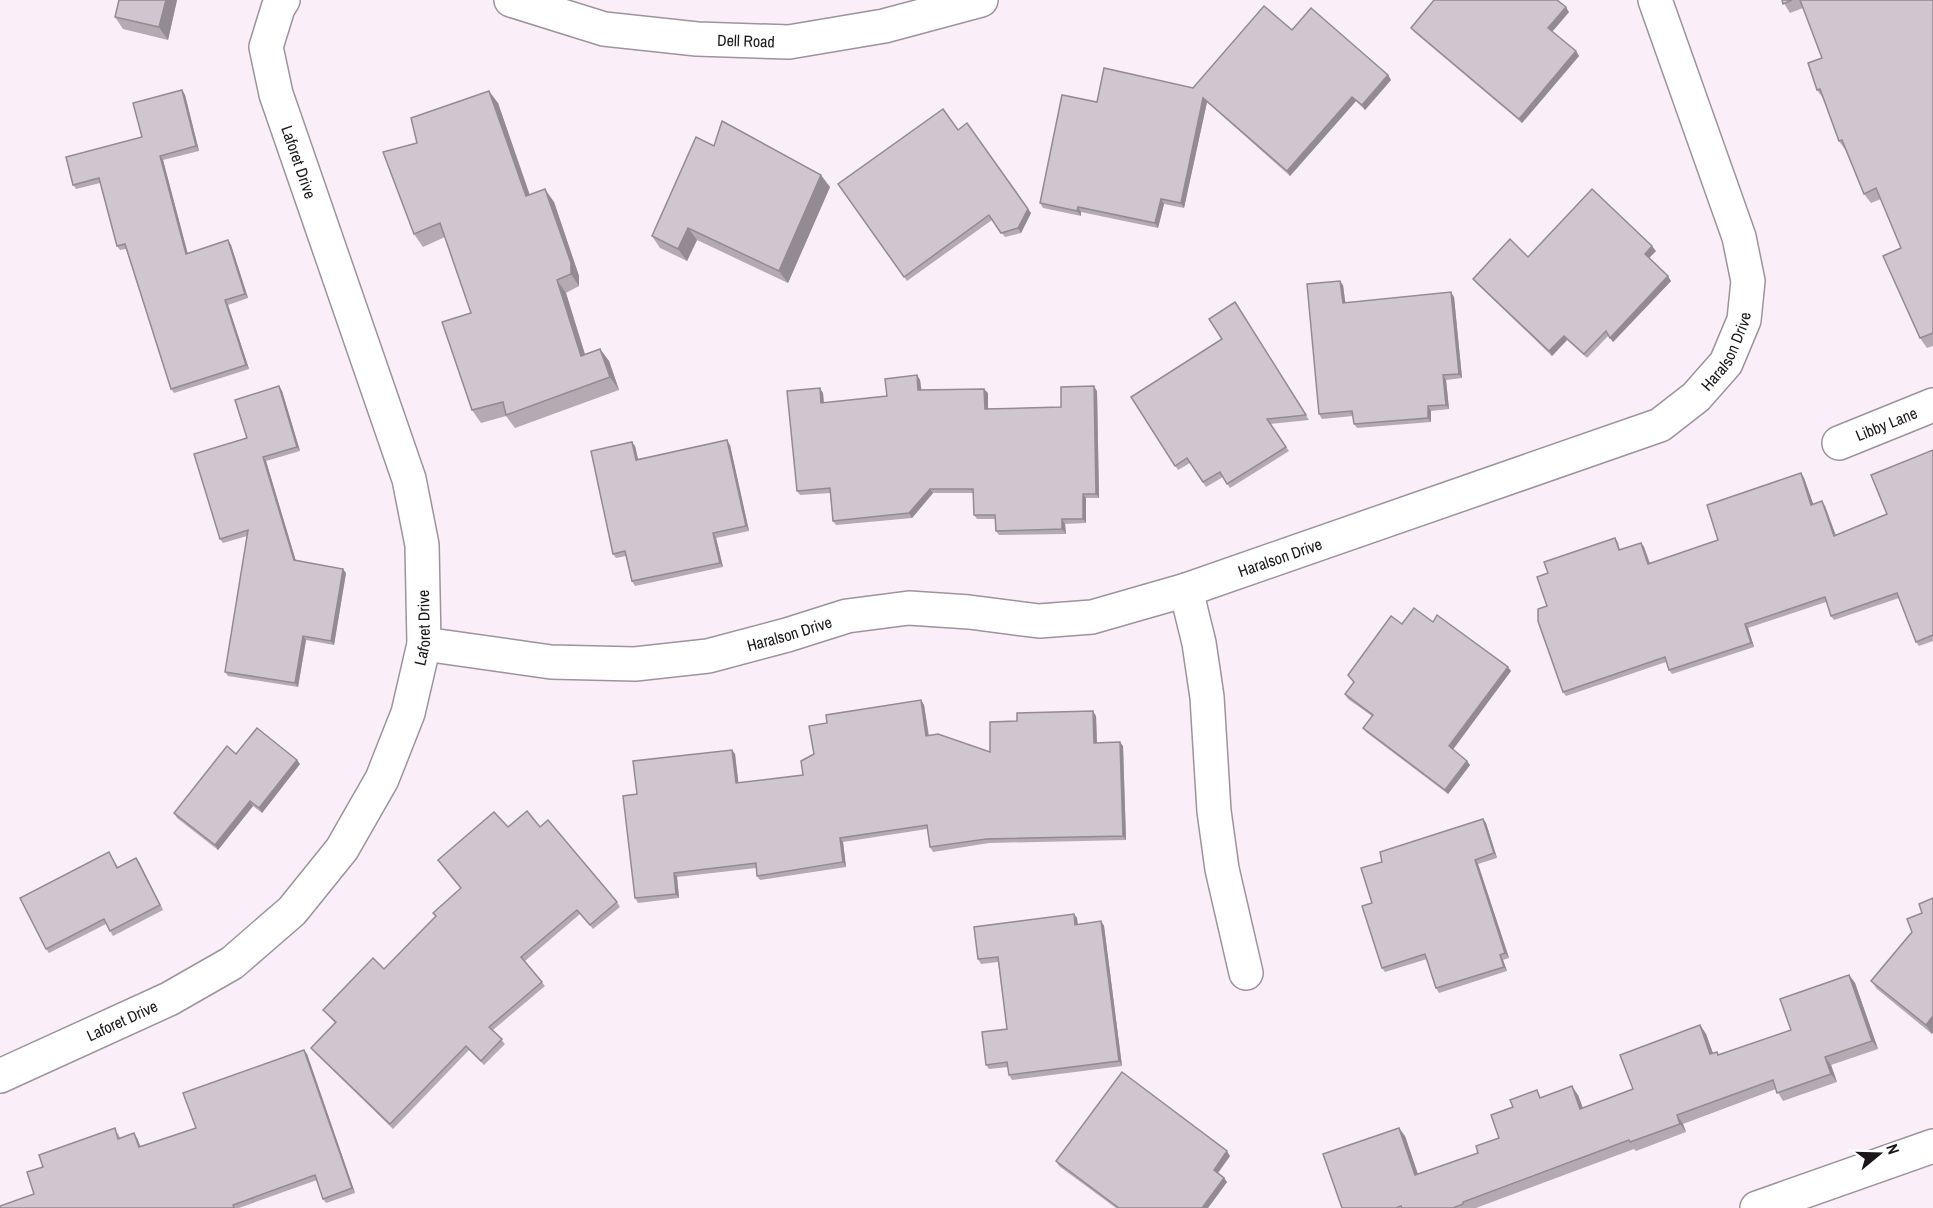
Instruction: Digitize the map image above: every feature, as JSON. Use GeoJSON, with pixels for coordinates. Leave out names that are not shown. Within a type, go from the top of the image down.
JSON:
{"type":"FeatureCollection","features":[{"type":"Feature","properties":{"kind":"street","name":"Laforet Drive"},"geometry":{"type":"LineString","coordinates":[[0,1076],[169,999],[232,963],[292,911],[342,849],[382,779],[408,713],[424,644],[422,545],[409,479],[276,94],[266,47],[278,8],[283,0]]}},
{"type":"Feature","properties":{"kind":"street","name":"Dell Road"},"geometry":{"type":"LineString","coordinates":[[511,0],[604,28],[697,39],[789,42],[884,26],[981,0]]}},
{"type":"Feature","properties":{"kind":"street","name":"Haralson Drive"},"geometry":{"type":"LineString","coordinates":[[424,644],[551,662],[635,664],[708,656],[847,616],[909,608],[969,612],[1039,621],[1092,617],[1186,590],[1660,425],[1696,397],[1726,363],[1744,320],[1748,281],[1739,237],[1655,0]]}},
{"type":"Feature","properties":{"kind":"street","name":"Libby Lane"},"geometry":{"type":"LineString","coordinates":[[1839,443],[1933,405]]}},
{"type":"Feature","properties":{"kind":"street"},"geometry":{"type":"LineString","coordinates":[[1186,590],[1199,643],[1207,697],[1214,811],[1222,869],[1246,973]]}},
{"type":"Feature","properties":{"kind":"street"},"geometry":{"type":"LineString","coordinates":[[1757,1208],[1933,1146]]}},
{"type":"Feature","properties":{"kind":"building"},"geometry":{"type":"Polygon","coordinates":[[[119,0],[166,0],[159,27],[115,17],[119,0]]]}},
{"type":"Feature","properties":{"kind":"building"},"geometry":{"type":"Polygon","coordinates":[[[1434,0],[1557,0],[1566,7],[1548,28],[1576,51],[1519,119],[1411,28],[1434,0]]]}},
{"type":"Feature","properties":{"kind":"building"},"geometry":{"type":"Polygon","coordinates":[[[1800,0],[1933,0],[1933,333],[1920,338],[1883,256],[1901,248],[1876,188],[1864,194],[1842,140],[1839,141],[1820,89],[1817,90],[1808,63],[1822,58],[1800,0]]]}},
{"type":"Feature","properties":{"kind":"building"},"geometry":{"type":"Polygon","coordinates":[[[1264,6],[1292,30],[1311,8],[1388,75],[1362,105],[1352,97],[1287,171],[1203,98],[1181,203],[1161,199],[1155,223],[1078,207],[1077,211],[1040,203],[1062,95],[1097,102],[1104,68],[1193,88],[1264,6]]]}},
{"type":"Feature","properties":{"kind":"building"},"geometry":{"type":"Polygon","coordinates":[[[182,90],[196,146],[160,156],[186,254],[228,240],[245,294],[225,300],[246,365],[171,389],[125,244],[117,246],[99,178],[73,185],[66,157],[142,137],[133,103],[182,90]]]}},
{"type":"Feature","properties":{"kind":"building"},"geometry":{"type":"Polygon","coordinates":[[[489,91],[526,196],[545,189],[571,263],[571,274],[557,280],[581,356],[600,349],[610,377],[506,415],[503,402],[472,410],[442,322],[471,313],[440,223],[414,234],[383,152],[417,143],[411,118],[489,91]]]}},
{"type":"Feature","properties":{"kind":"building"},"geometry":{"type":"Polygon","coordinates":[[[943,109],[958,130],[967,123],[1028,209],[1018,228],[1001,233],[989,215],[904,277],[838,184],[943,109]]]}},
{"type":"Feature","properties":{"kind":"building"},"geometry":{"type":"Polygon","coordinates":[[[722,121],[821,175],[779,271],[688,228],[678,249],[652,236],[696,137],[714,146],[722,121]]]}},
{"type":"Feature","properties":{"kind":"building"},"geometry":{"type":"Polygon","coordinates":[[[1592,189],[1652,246],[1645,254],[1668,276],[1610,338],[1606,331],[1584,354],[1564,336],[1549,351],[1473,279],[1510,239],[1528,257],[1592,189]]]}},
{"type":"Feature","properties":{"kind":"building"},"geometry":{"type":"Polygon","coordinates":[[[1340,281],[1343,303],[1451,292],[1459,374],[1443,375],[1446,405],[1428,406],[1428,418],[1354,424],[1352,411],[1319,414],[1307,284],[1340,281]]]}},
{"type":"Feature","properties":{"kind":"building"},"geometry":{"type":"Polygon","coordinates":[[[1235,302],[1306,415],[1267,419],[1286,447],[1227,484],[1220,472],[1203,482],[1187,458],[1175,466],[1131,397],[1222,339],[1209,319],[1235,302]]]}},
{"type":"Feature","properties":{"kind":"building"},"geometry":{"type":"Polygon","coordinates":[[[917,375],[918,390],[984,389],[985,409],[1061,407],[1061,387],[1094,386],[1096,494],[1083,494],[1083,519],[1062,519],[1062,529],[996,531],[995,515],[974,515],[973,489],[930,489],[909,513],[833,521],[830,488],[797,491],[787,391],[820,388],[821,403],[887,396],[885,379],[917,375]]]}},
{"type":"Feature","properties":{"kind":"building"},"geometry":{"type":"Polygon","coordinates":[[[279,386],[297,447],[263,457],[294,560],[343,569],[331,641],[303,636],[295,683],[225,672],[248,530],[220,539],[194,454],[247,438],[235,400],[279,386]]]}},
{"type":"Feature","properties":{"kind":"building"},"geometry":{"type":"Polygon","coordinates":[[[727,440],[746,526],[713,533],[720,563],[632,581],[625,551],[613,554],[591,451],[632,442],[636,460],[727,440]]]}},
{"type":"Feature","properties":{"kind":"building"},"geometry":{"type":"Polygon","coordinates":[[[1933,450],[1933,635],[1916,642],[1897,593],[1831,616],[1825,597],[1745,624],[1751,643],[1669,670],[1665,657],[1563,692],[1538,621],[1538,609],[1547,606],[1537,577],[1548,573],[1544,562],[1615,538],[1619,550],[1641,543],[1648,564],[1718,540],[1707,505],[1801,473],[1811,505],[1822,501],[1834,536],[1887,514],[1871,475],[1933,450]]]}},
{"type":"Feature","properties":{"kind":"building"},"geometry":{"type":"Polygon","coordinates":[[[1414,608],[1433,622],[1437,615],[1508,667],[1449,746],[1467,761],[1445,790],[1363,728],[1373,715],[1345,694],[1354,682],[1348,675],[1391,616],[1402,624],[1414,608]]]}},
{"type":"Feature","properties":{"kind":"building"},"geometry":{"type":"Polygon","coordinates":[[[921,700],[926,736],[938,734],[990,752],[990,722],[1017,721],[1017,713],[1093,711],[1094,743],[1120,742],[1123,836],[986,839],[930,847],[927,825],[840,838],[843,862],[757,876],[756,863],[674,873],[676,894],[635,898],[623,796],[637,794],[633,761],[732,750],[736,783],[803,775],[801,761],[814,754],[809,726],[827,723],[826,715],[921,700]]]}},
{"type":"Feature","properties":{"kind":"building"},"geometry":{"type":"Polygon","coordinates":[[[257,728],[297,760],[259,808],[250,801],[215,845],[174,813],[227,746],[236,754],[257,728]]]}},
{"type":"Feature","properties":{"kind":"building"},"geometry":{"type":"Polygon","coordinates":[[[527,811],[540,827],[548,820],[617,902],[590,925],[577,910],[521,957],[542,982],[489,1027],[502,1039],[481,1061],[466,1046],[390,1124],[311,1048],[336,1022],[323,1010],[373,958],[384,969],[436,916],[433,913],[461,888],[438,860],[494,812],[508,827],[527,811]]]}},
{"type":"Feature","properties":{"kind":"building"},"geometry":{"type":"Polygon","coordinates":[[[1483,819],[1494,853],[1475,860],[1505,953],[1500,955],[1504,967],[1436,988],[1425,954],[1382,968],[1362,906],[1372,903],[1361,868],[1382,862],[1380,852],[1483,819]]]}},
{"type":"Feature","properties":{"kind":"building"},"geometry":{"type":"Polygon","coordinates":[[[109,852],[117,868],[136,858],[160,905],[110,931],[104,919],[46,949],[20,898],[109,852]]]}},
{"type":"Feature","properties":{"kind":"building"},"geometry":{"type":"Polygon","coordinates":[[[1933,898],[1933,1016],[1926,1025],[1871,981],[1912,932],[1907,919],[1922,913],[1919,904],[1933,898]]]}},
{"type":"Feature","properties":{"kind":"building"},"geometry":{"type":"Polygon","coordinates":[[[1074,914],[1075,925],[1101,921],[1119,1061],[1009,1075],[1007,1062],[986,1065],[982,1032],[1007,1029],[998,957],[978,959],[974,927],[1074,914]]]}},
{"type":"Feature","properties":{"kind":"building"},"geometry":{"type":"Polygon","coordinates":[[[1849,975],[1872,1041],[1825,1057],[1831,1074],[1777,1093],[1773,1080],[1677,1115],[1680,1124],[1630,1142],[1629,1140],[1463,1202],[1453,1208],[1402,1208],[1401,1206],[1396,1208],[1342,1208],[1323,1154],[1399,1128],[1415,1175],[1478,1153],[1476,1146],[1499,1138],[1491,1115],[1513,1107],[1510,1100],[1537,1090],[1540,1098],[1572,1086],[1580,1109],[1633,1089],[1620,1055],[1700,1025],[1710,1054],[1717,1052],[1718,1055],[1791,1030],[1780,999],[1849,975]]]}},
{"type":"Feature","properties":{"kind":"building"},"geometry":{"type":"Polygon","coordinates":[[[304,1050],[352,1188],[323,1199],[315,1175],[233,1205],[234,1208],[0,1208],[0,1206],[34,1194],[27,1172],[43,1167],[39,1155],[115,1128],[118,1139],[134,1133],[139,1147],[196,1128],[183,1093],[304,1050]]]}},
{"type":"Feature","properties":{"kind":"building"},"geometry":{"type":"Polygon","coordinates":[[[1122,1072],[1227,1151],[1214,1170],[1224,1178],[1202,1208],[1119,1208],[1056,1161],[1122,1072]]]}}]}
